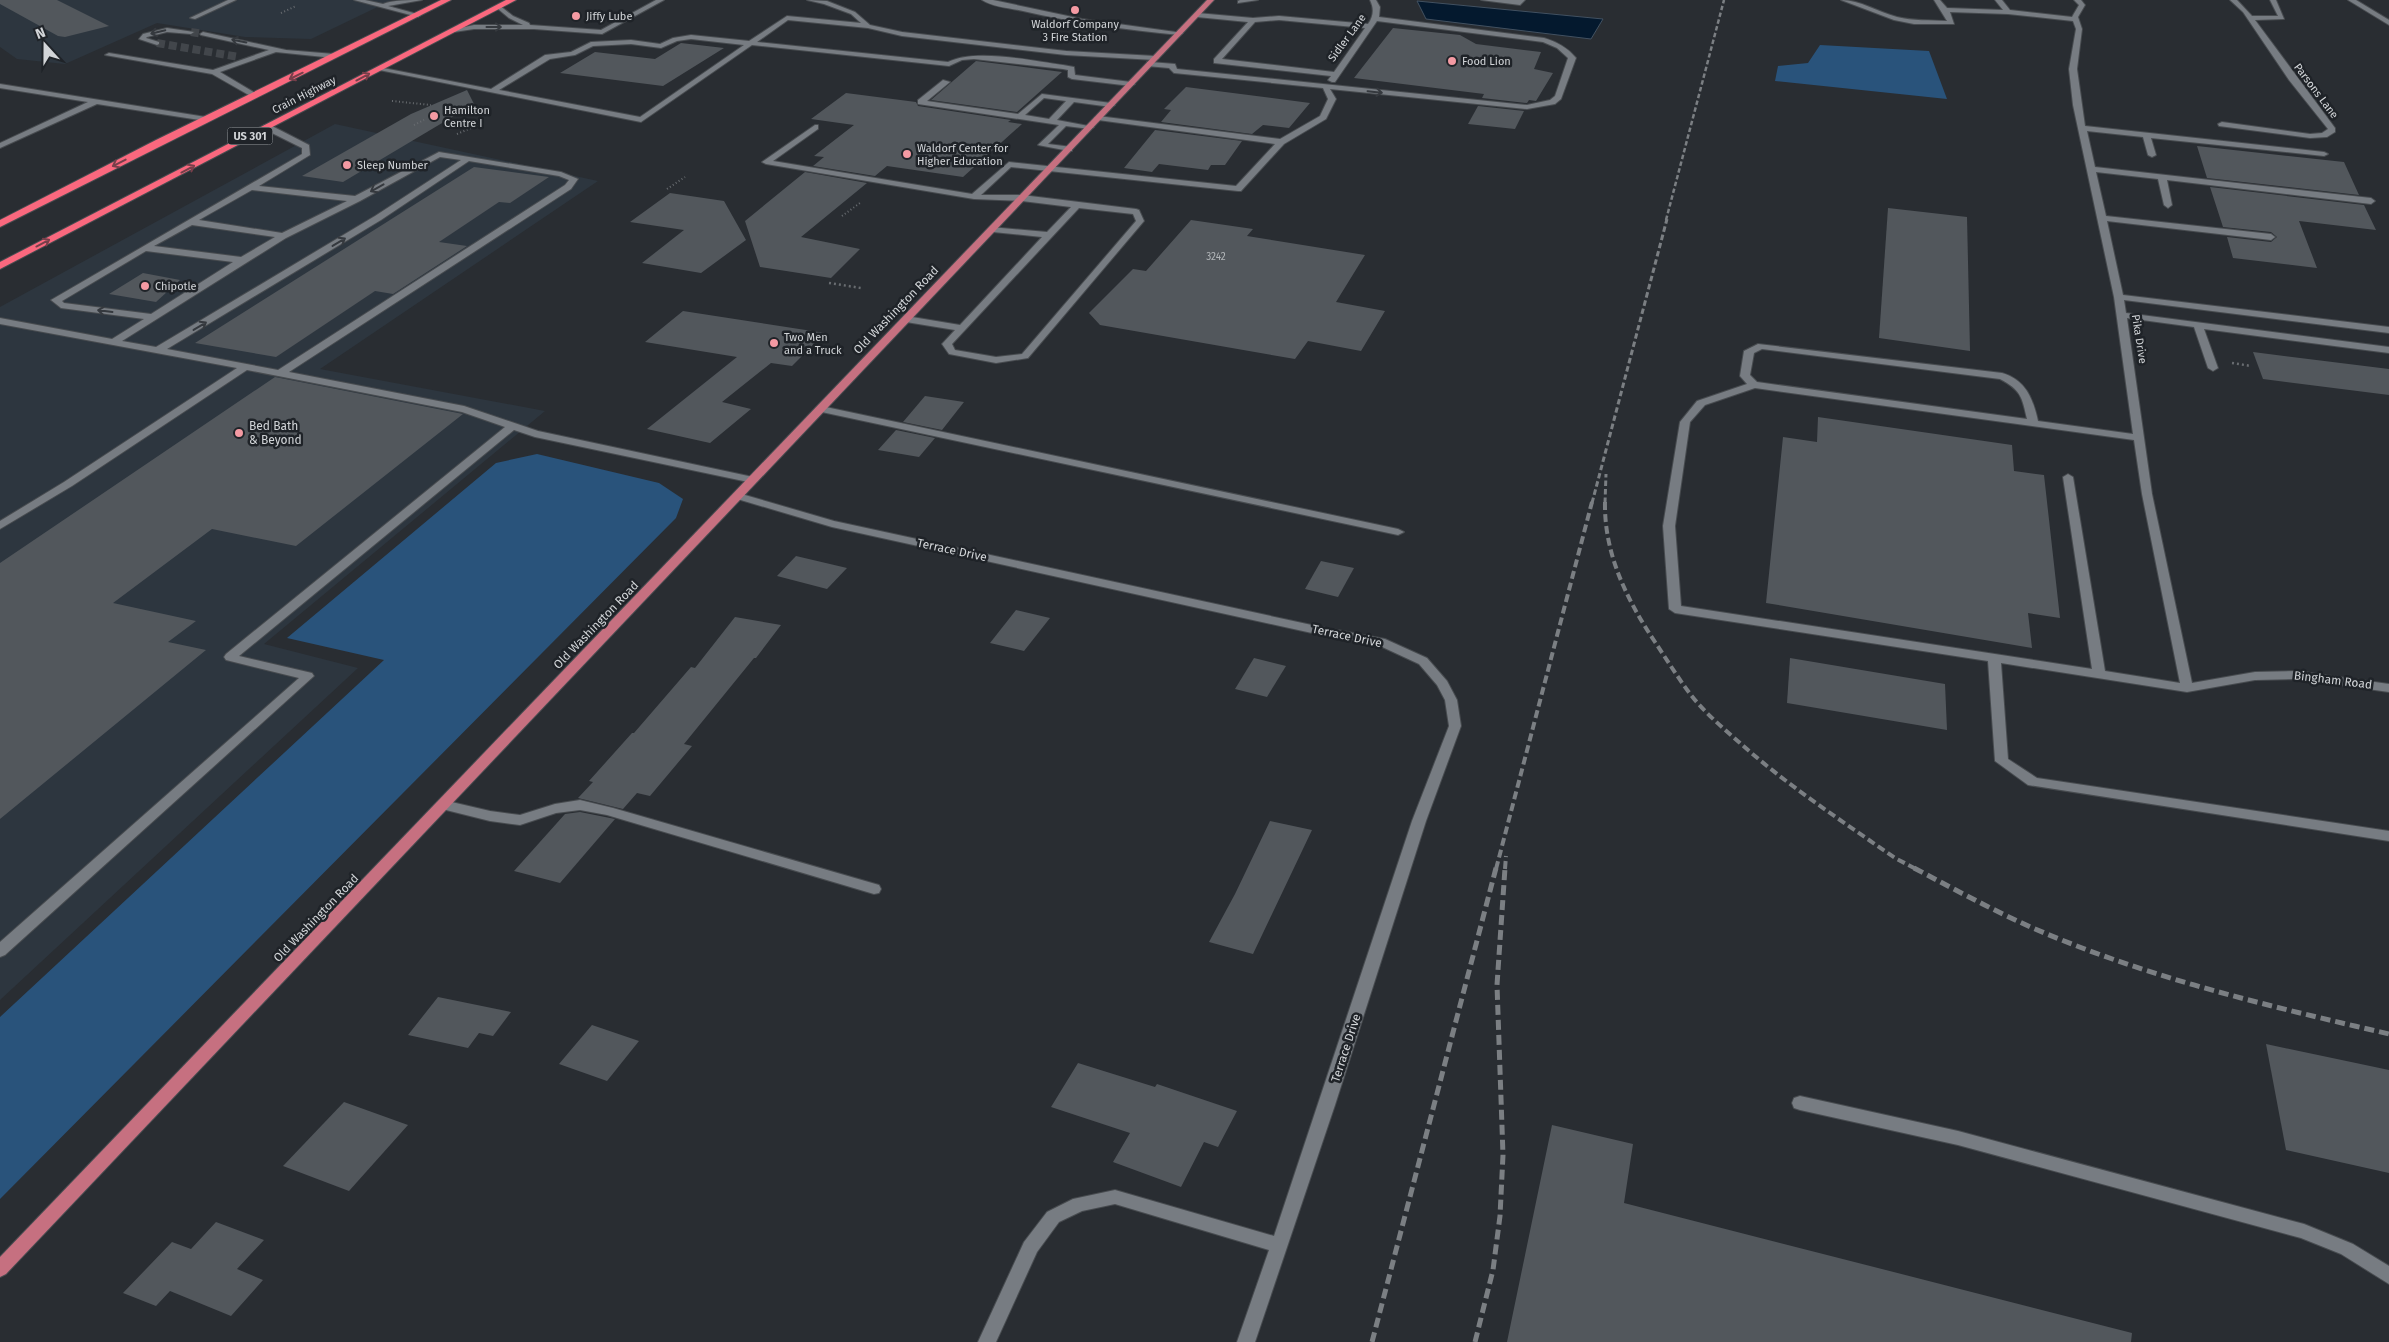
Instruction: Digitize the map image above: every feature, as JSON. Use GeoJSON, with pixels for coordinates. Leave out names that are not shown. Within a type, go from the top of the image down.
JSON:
{"type":"FeatureCollection","features":[{"type":"Feature","properties":{"kind":"highway","name":"Crain Highway"},"geometry":{"type":"LineString","coordinates":[[0,224],[206,119],[447,0]]}},
{"type":"Feature","properties":{"kind":"highway","name":"Crain Highway"},"geometry":{"type":"LineString","coordinates":[[0,266],[512,0]]}},
{"type":"Feature","properties":{"kind":"main road","name":"Old Washington Road"},"geometry":{"type":"LineString","coordinates":[[0,1269],[1211,0]]}},
{"type":"Feature","properties":{"kind":"street"},"geometry":{"type":"LineString","coordinates":[[193,18],[233,0]]}},
{"type":"Feature","properties":{"kind":"street"},"geometry":{"type":"LineString","coordinates":[[357,0],[418,15]]}},
{"type":"Feature","properties":{"kind":"street"},"geometry":{"type":"LineString","coordinates":[[376,4],[419,0]]}},
{"type":"Feature","properties":{"kind":"street"},"geometry":{"type":"LineString","coordinates":[[492,91],[548,57],[573,54],[592,44],[602,32],[661,0]]}},
{"type":"Feature","properties":{"kind":"street"},"geometry":{"type":"LineString","coordinates":[[810,0],[825,2],[853,13],[868,26]]}},
{"type":"Feature","properties":{"kind":"street"},"geometry":{"type":"LineString","coordinates":[[985,0],[1130,29],[1180,33]]}},
{"type":"Feature","properties":{"kind":"street"},"geometry":{"type":"LineString","coordinates":[[1240,2],[1255,0]]}},
{"type":"Feature","properties":{"kind":"street","name":"Sidler Lane"},"geometry":{"type":"LineString","coordinates":[[1326,88],[1375,20],[1377,6],[1373,0]]}},
{"type":"Feature","properties":{"kind":"street"},"geometry":{"type":"LineString","coordinates":[[1484,0],[1520,3],[1522,0]]}},
{"type":"Feature","properties":{"kind":"street"},"geometry":{"type":"LineString","coordinates":[[1844,0],[1894,18],[1914,22],[1952,23],[1938,0]]}},
{"type":"Feature","properties":{"kind":"street"},"geometry":{"type":"LineString","coordinates":[[1998,0],[2008,12]]}},
{"type":"Feature","properties":{"kind":"street","name":"Pika Drive"},"geometry":{"type":"LineString","coordinates":[[2077,0],[2082,5],[2076,19],[2079,29],[2073,69],[2082,128],[2119,297],[2147,494],[2187,688]]}},
{"type":"Feature","properties":{"kind":"street","name":"Parsons Lane"},"geometry":{"type":"LineString","coordinates":[[2222,124],[2310,136],[2324,135],[2332,130],[2250,18],[2234,0]]}},
{"type":"Feature","properties":{"kind":"street"},"geometry":{"type":"LineString","coordinates":[[2250,18],[2282,18],[2273,0]]}},
{"type":"Feature","properties":{"kind":"street"},"geometry":{"type":"LineString","coordinates":[[2350,0],[2389,23]]}},
{"type":"Feature","properties":{"kind":"street"},"geometry":{"type":"LineString","coordinates":[[499,7],[510,17],[534,27]]}},
{"type":"Feature","properties":{"kind":"street"},"geometry":{"type":"LineString","coordinates":[[1945,10],[2008,12],[2076,19]]}},
{"type":"Feature","properties":{"kind":"street"},"geometry":{"type":"LineString","coordinates":[[1197,15],[1253,20],[1279,18],[1370,26]]}},
{"type":"Feature","properties":{"kind":"street"},"geometry":{"type":"LineString","coordinates":[[378,69],[641,120],[787,18],[868,26],[902,34],[1153,61],[1172,66],[1174,71],[1513,107],[1540,106],[1552,102],[1558,97],[1572,58],[1560,46],[1528,37],[1375,20]]}},
{"type":"Feature","properties":{"kind":"street"},"geometry":{"type":"LineString","coordinates":[[1253,20],[1217,61],[1335,74]]}},
{"type":"Feature","properties":{"kind":"street"},"geometry":{"type":"LineString","coordinates":[[454,30],[474,27],[534,27],[602,32]]}},
{"type":"Feature","properties":{"kind":"street"},"geometry":{"type":"LineString","coordinates":[[158,43],[142,39],[145,35],[167,30],[191,32]]}},
{"type":"Feature","properties":{"kind":"street"},"geometry":{"type":"LineString","coordinates":[[203,34],[256,44],[274,50],[334,56]]}},
{"type":"Feature","properties":{"kind":"street"},"geometry":{"type":"LineString","coordinates":[[592,44],[631,42],[661,46],[674,39],[691,37],[949,64],[961,58],[984,58],[1063,67],[1072,69],[1072,77],[1131,84]]}},
{"type":"Feature","properties":{"kind":"street"},"geometry":{"type":"LineString","coordinates":[[214,72],[274,50]]}},
{"type":"Feature","properties":{"kind":"street"},"geometry":{"type":"LineString","coordinates":[[110,55],[214,72],[254,96]]}},
{"type":"Feature","properties":{"kind":"street"},"geometry":{"type":"LineString","coordinates":[[239,57],[251,59]]}},
{"type":"Feature","properties":{"kind":"street"},"geometry":{"type":"LineString","coordinates":[[946,82],[921,102],[1065,123],[1094,122],[1281,142]]}},
{"type":"Feature","properties":{"kind":"street"},"geometry":{"type":"LineString","coordinates":[[0,86],[97,100],[206,119]]}},
{"type":"Feature","properties":{"kind":"street"},"geometry":{"type":"LineString","coordinates":[[974,196],[1009,164],[1238,189],[1281,142],[1300,128],[1323,117],[1332,99],[1326,88]]}},
{"type":"Feature","properties":{"kind":"street"},"geometry":{"type":"LineString","coordinates":[[1020,116],[1042,96],[1111,105]]}},
{"type":"Feature","properties":{"kind":"street"},"geometry":{"type":"LineString","coordinates":[[0,146],[97,100]]}},
{"type":"Feature","properties":{"kind":"street"},"geometry":{"type":"LineString","coordinates":[[1051,121],[1072,100]]}},
{"type":"Feature","properties":{"kind":"street"},"geometry":{"type":"LineString","coordinates":[[1065,123],[1042,145],[1068,149]]}},
{"type":"Feature","properties":{"kind":"street"},"geometry":{"type":"LineString","coordinates":[[153,317],[62,305],[56,300],[306,155],[306,147],[268,127]]}},
{"type":"Feature","properties":{"kind":"street"},"geometry":{"type":"LineString","coordinates":[[815,127],[766,162],[974,196],[1022,198],[1136,212],[1140,221],[1025,356],[996,360],[952,352],[947,344],[1077,205]]}},
{"type":"Feature","properties":{"kind":"street"},"geometry":{"type":"LineString","coordinates":[[2082,128],[2324,154]]}},
{"type":"Feature","properties":{"kind":"street"},"geometry":{"type":"LineString","coordinates":[[2146,135],[2152,155]]}},
{"type":"Feature","properties":{"kind":"street"},"geometry":{"type":"LineString","coordinates":[[114,342],[283,236],[357,199],[439,154],[561,174],[574,180],[568,187],[280,373]]}},
{"type":"Feature","properties":{"kind":"street"},"geometry":{"type":"LineString","coordinates":[[158,350],[378,218],[469,158]]}},
{"type":"Feature","properties":{"kind":"street"},"geometry":{"type":"LineString","coordinates":[[2090,169],[2371,202]]}},
{"type":"Feature","properties":{"kind":"street"},"geometry":{"type":"LineString","coordinates":[[2162,177],[2168,205]]}},
{"type":"Feature","properties":{"kind":"street"},"geometry":{"type":"LineString","coordinates":[[249,187],[357,199]]}},
{"type":"Feature","properties":{"kind":"street"},"geometry":{"type":"LineString","coordinates":[[2101,218],[2271,237]]}},
{"type":"Feature","properties":{"kind":"street"},"geometry":{"type":"LineString","coordinates":[[192,222],[283,236]]}},
{"type":"Feature","properties":{"kind":"street"},"geometry":{"type":"LineString","coordinates":[[993,229],[1049,235]]}},
{"type":"Feature","properties":{"kind":"street"},"geometry":{"type":"LineString","coordinates":[[145,248],[242,260]]}},
{"type":"Feature","properties":{"kind":"street"},"geometry":{"type":"LineString","coordinates":[[2119,297],[2389,330]]}},
{"type":"Feature","properties":{"kind":"street"},"geometry":{"type":"LineString","coordinates":[[2122,315],[2389,350]]}},
{"type":"Feature","properties":{"kind":"street"},"geometry":{"type":"LineString","coordinates":[[906,319],[962,328]]}},
{"type":"Feature","properties":{"kind":"street"},"geometry":{"type":"LineString","coordinates":[[0,321],[246,366],[464,409],[534,434],[753,480]]}},
{"type":"Feature","properties":{"kind":"street"},"geometry":{"type":"LineString","coordinates":[[2198,325],[2213,368]]}},
{"type":"Feature","properties":{"kind":"street"},"geometry":{"type":"LineString","coordinates":[[2033,423],[2026,391],[2014,382],[1992,375],[1760,346],[1749,351],[1745,376],[1754,385],[2140,438]]}},
{"type":"Feature","properties":{"kind":"street"},"geometry":{"type":"LineString","coordinates":[[0,526],[68,484],[246,366]]}},
{"type":"Feature","properties":{"kind":"street","name":"Bingham Road"},"geometry":{"type":"LineString","coordinates":[[1754,385],[1702,403],[1685,422],[1669,526],[1675,609],[2187,688],[2255,676],[2296,674],[2389,688]]}},
{"type":"Feature","properties":{"kind":"street"},"geometry":{"type":"LineString","coordinates":[[821,409],[1398,532]]}},
{"type":"Feature","properties":{"kind":"street"},"geometry":{"type":"LineString","coordinates":[[0,951],[308,676],[230,657],[512,426]]}},
{"type":"Feature","properties":{"kind":"street"},"geometry":{"type":"LineString","coordinates":[[2068,477],[2099,674]]}},
{"type":"Feature","properties":{"kind":"street","name":"Terrace Drive"},"geometry":{"type":"LineString","coordinates":[[738,496],[832,524],[1320,631],[1381,642],[1423,660],[1443,684],[1451,700],[1455,726],[1419,822],[1246,1342]]}},
{"type":"Feature","properties":{"kind":"street"},"geometry":{"type":"LineString","coordinates":[[1994,658],[2002,762],[2033,782],[2389,836]]}},
{"type":"Feature","properties":{"kind":"street"},"geometry":{"type":"LineString","coordinates":[[443,805],[490,816],[520,820],[555,809],[580,805],[608,811],[874,889]]}},
{"type":"Feature","properties":{"kind":"street"},"geometry":{"type":"LineString","coordinates":[[1800,1103],[1958,1138],[2304,1231],[2347,1249],[2389,1276]]}},
{"type":"Feature","properties":{"kind":"street"},"geometry":{"type":"LineString","coordinates":[[987,1342],[1030,1247],[1053,1217],[1079,1204],[1116,1197],[1279,1245]]}},
{"type":"Feature","properties":{"kind":"path"},"geometry":{"type":"LineString","coordinates":[[281,13],[296,6]]}},
{"type":"Feature","properties":{"kind":"path"},"geometry":{"type":"LineString","coordinates":[[392,101],[431,105]]}},
{"type":"Feature","properties":{"kind":"path"},"geometry":{"type":"LineString","coordinates":[[414,125],[424,120]]}},
{"type":"Feature","properties":{"kind":"path"},"geometry":{"type":"LineString","coordinates":[[457,134],[483,124]]}},
{"type":"Feature","properties":{"kind":"path"},"geometry":{"type":"LineString","coordinates":[[667,189],[686,177]]}},
{"type":"Feature","properties":{"kind":"path"},"geometry":{"type":"LineString","coordinates":[[842,216],[860,203]]}},
{"type":"Feature","properties":{"kind":"path"},"geometry":{"type":"LineString","coordinates":[[829,283],[861,288]]}},
{"type":"Feature","properties":{"kind":"shaded area"},"geometry":{"type":"Polygon","coordinates":[[[0,0],[392,0],[311,39],[245,37],[157,23],[65,64],[17,59],[0,47],[0,0]]]}},
{"type":"Feature","properties":{"kind":"shaded area"},"geometry":{"type":"Polygon","coordinates":[[[1417,1],[1603,19],[1591,39],[1426,19],[1417,1]]]}},
{"type":"Feature","properties":{"kind":"shaded area"},"geometry":{"type":"Polygon","coordinates":[[[1820,45],[1929,51],[1947,99],[1775,81],[1778,66],[1808,63],[1820,45]]]}},
{"type":"Feature","properties":{"kind":"shaded area"},"geometry":{"type":"Polygon","coordinates":[[[335,124],[598,181],[320,369],[545,411],[264,644],[358,668],[0,1000],[0,307],[335,124]]]}},
{"type":"Feature","properties":{"kind":"shaded area"},"geometry":{"type":"Polygon","coordinates":[[[537,454],[659,483],[683,499],[676,518],[0,1199],[0,1017],[384,660],[287,638],[496,463],[537,454]]]}},
{"type":"Feature","properties":{"kind":"building"},"geometry":{"type":"Polygon","coordinates":[[[0,0],[57,0],[109,26],[65,37],[58,36],[0,4],[0,0]]]}},
{"type":"Feature","properties":{"kind":"building","name":"Food Lion"},"geometry":{"type":"Polygon","coordinates":[[[1393,28],[1460,35],[1476,44],[1541,52],[1534,69],[1553,73],[1536,101],[1529,100],[1527,103],[1482,98],[1484,94],[1354,78],[1393,28]]]}},
{"type":"Feature","properties":{"kind":"building"},"geometry":{"type":"Polygon","coordinates":[[[681,43],[724,48],[663,86],[560,73],[595,52],[655,59],[681,43]]]}},
{"type":"Feature","properties":{"kind":"building"},"geometry":{"type":"Polygon","coordinates":[[[976,61],[1062,72],[1017,112],[931,100],[976,61]]]}},
{"type":"Feature","properties":{"kind":"building"},"geometry":{"type":"Polygon","coordinates":[[[1186,87],[1310,103],[1289,128],[1263,125],[1252,134],[1161,122],[1171,110],[1164,109],[1186,87]]]}},
{"type":"Feature","properties":{"kind":"building"},"geometry":{"type":"Polygon","coordinates":[[[467,90],[474,104],[343,182],[302,176],[411,114],[467,90]]]}},
{"type":"Feature","properties":{"kind":"building"},"geometry":{"type":"Polygon","coordinates":[[[846,93],[916,102],[918,106],[1011,120],[1008,122],[1022,124],[963,177],[887,166],[875,176],[813,166],[824,157],[814,156],[854,125],[811,119],[846,93]]]}},
{"type":"Feature","properties":{"kind":"building"},"geometry":{"type":"Polygon","coordinates":[[[1478,106],[1524,111],[1515,129],[1468,124],[1478,106]]]}},
{"type":"Feature","properties":{"kind":"building"},"geometry":{"type":"Polygon","coordinates":[[[1155,130],[1242,141],[1225,165],[1211,165],[1208,170],[1159,164],[1152,172],[1124,168],[1155,130]]]}},
{"type":"Feature","properties":{"kind":"building"},"geometry":{"type":"Polygon","coordinates":[[[2197,146],[2344,162],[2359,195],[2207,178],[2197,146]]]}},
{"type":"Feature","properties":{"kind":"building"},"geometry":{"type":"Polygon","coordinates":[[[474,167],[549,177],[510,203],[499,202],[439,242],[467,246],[393,294],[375,291],[276,357],[195,343],[474,167]]]}},
{"type":"Feature","properties":{"kind":"building"},"geometry":{"type":"Polygon","coordinates":[[[805,172],[867,183],[801,237],[860,249],[831,278],[760,267],[745,221],[805,172]]]}},
{"type":"Feature","properties":{"kind":"building"},"geometry":{"type":"Polygon","coordinates":[[[2210,187],[2364,205],[2376,230],[2299,221],[2317,268],[2233,258],[2227,237],[2271,242],[2277,237],[2271,232],[2223,227],[2210,187]]]}},
{"type":"Feature","properties":{"kind":"building"},"geometry":{"type":"Polygon","coordinates":[[[670,193],[724,201],[746,240],[701,273],[642,263],[684,230],[630,222],[670,193]]]}},
{"type":"Feature","properties":{"kind":"building"},"geometry":{"type":"Polygon","coordinates":[[[1888,208],[1967,217],[1970,351],[1879,338],[1888,208]]]}},
{"type":"Feature","properties":{"kind":"building"},"geometry":{"type":"Polygon","coordinates":[[[1191,220],[1253,229],[1247,236],[1365,255],[1336,302],[1385,311],[1361,351],[1308,341],[1295,359],[1100,325],[1089,313],[1133,269],[1146,271],[1191,220]]]}},
{"type":"Feature","properties":{"kind":"building","name":"Chipotle"},"geometry":{"type":"Polygon","coordinates":[[[143,273],[180,280],[156,302],[109,294],[143,273]]]}},
{"type":"Feature","properties":{"kind":"building"},"geometry":{"type":"Polygon","coordinates":[[[683,311],[825,333],[792,366],[771,363],[722,402],[751,409],[710,443],[647,429],[737,357],[645,342],[683,311]]]}},
{"type":"Feature","properties":{"kind":"building"},"geometry":{"type":"Polygon","coordinates":[[[2253,352],[2389,369],[2389,395],[2263,379],[2253,352]]]}},
{"type":"Feature","properties":{"kind":"building"},"geometry":{"type":"Polygon","coordinates":[[[275,377],[463,414],[296,546],[212,529],[113,603],[196,621],[168,642],[206,650],[0,819],[0,563],[275,377]]]}},
{"type":"Feature","properties":{"kind":"building"},"geometry":{"type":"Polygon","coordinates":[[[925,396],[964,402],[942,430],[903,422],[925,396]]]}},
{"type":"Feature","properties":{"kind":"building"},"geometry":{"type":"Polygon","coordinates":[[[1818,417],[2012,445],[2014,471],[2044,475],[2060,618],[2028,613],[2032,648],[1766,603],[1783,437],[1817,442],[1818,417]]]}},
{"type":"Feature","properties":{"kind":"building"},"geometry":{"type":"Polygon","coordinates":[[[896,430],[935,438],[919,457],[878,450],[896,430]]]}},
{"type":"Feature","properties":{"kind":"building"},"geometry":{"type":"Polygon","coordinates":[[[796,556],[847,568],[827,589],[777,576],[796,556]]]}},
{"type":"Feature","properties":{"kind":"building"},"geometry":{"type":"Polygon","coordinates":[[[1321,561],[1354,568],[1338,597],[1305,589],[1321,561]]]}},
{"type":"Feature","properties":{"kind":"building"},"geometry":{"type":"Polygon","coordinates":[[[1016,610],[1050,618],[1024,651],[990,643],[1016,610]]]}},
{"type":"Feature","properties":{"kind":"building"},"geometry":{"type":"Polygon","coordinates":[[[735,617],[781,625],[684,744],[692,746],[650,796],[637,793],[623,809],[578,798],[593,782],[589,781],[634,733],[691,667],[695,668],[735,617]]]}},
{"type":"Feature","properties":{"kind":"building"},"geometry":{"type":"Polygon","coordinates":[[[1254,658],[1286,666],[1267,697],[1235,689],[1254,658]]]}},
{"type":"Feature","properties":{"kind":"building"},"geometry":{"type":"Polygon","coordinates":[[[1790,658],[1945,684],[1947,730],[1787,703],[1790,658]]]}},
{"type":"Feature","properties":{"kind":"building"},"geometry":{"type":"Polygon","coordinates":[[[580,812],[615,819],[560,883],[514,871],[565,814],[580,812]]]}},
{"type":"Feature","properties":{"kind":"building"},"geometry":{"type":"Polygon","coordinates":[[[1270,821],[1312,830],[1253,954],[1209,942],[1235,894],[1270,821]]]}},
{"type":"Feature","properties":{"kind":"building"},"geometry":{"type":"Polygon","coordinates":[[[438,997],[511,1012],[493,1036],[479,1033],[468,1048],[408,1035],[438,997]]]}},
{"type":"Feature","properties":{"kind":"building"},"geometry":{"type":"Polygon","coordinates":[[[592,1025],[639,1041],[607,1081],[559,1064],[592,1025]]]}},
{"type":"Feature","properties":{"kind":"building"},"geometry":{"type":"Polygon","coordinates":[[[2266,1044],[2389,1070],[2389,1173],[2286,1150],[2266,1044]]]}},
{"type":"Feature","properties":{"kind":"building"},"geometry":{"type":"Polygon","coordinates":[[[1078,1063],[1155,1087],[1157,1084],[1237,1111],[1218,1147],[1204,1142],[1181,1187],[1113,1162],[1130,1133],[1051,1107],[1078,1063]]]}},
{"type":"Feature","properties":{"kind":"building"},"geometry":{"type":"Polygon","coordinates":[[[344,1102],[408,1125],[349,1191],[283,1166],[344,1102]]]}},
{"type":"Feature","properties":{"kind":"building"},"geometry":{"type":"Polygon","coordinates":[[[1552,1125],[1633,1144],[1624,1203],[2132,1333],[2131,1342],[1507,1342],[1552,1125]]]}},
{"type":"Feature","properties":{"kind":"building"},"geometry":{"type":"Polygon","coordinates":[[[216,1222],[264,1240],[237,1269],[263,1280],[231,1316],[170,1291],[156,1306],[123,1293],[172,1242],[191,1249],[216,1222]]]}},
{"type":"Feature","properties":{"kind":"tunnel"},"geometry":{"type":"LineString","coordinates":[[191,32],[203,34]]}},
{"type":"Feature","properties":{"kind":"tunnel"},"geometry":{"type":"LineString","coordinates":[[157,43],[239,57]]}},
{"type":"Feature","properties":{"kind":"railway"},"geometry":{"type":"LineString","coordinates":[[1666,220],[1724,0]]}},
{"type":"Feature","properties":{"kind":"railway"},"geometry":{"type":"LineString","coordinates":[[1592,503],[1667,219]]}},
{"type":"Feature","properties":{"kind":"railway"},"geometry":{"type":"LineString","coordinates":[[1605,502],[1606,474]]}},
{"type":"Feature","properties":{"kind":"railway"},"geometry":{"type":"LineString","coordinates":[[1496,869],[1592,502]]}},
{"type":"Feature","properties":{"kind":"railway"},"geometry":{"type":"LineString","coordinates":[[1605,502],[1608,540],[1619,576],[1635,610],[1696,702],[1758,759],[1796,789],[1895,858],[1916,869]]}},
{"type":"Feature","properties":{"kind":"railway"},"geometry":{"type":"LineString","coordinates":[[1505,869],[1506,856]]}},
{"type":"Feature","properties":{"kind":"railway"},"geometry":{"type":"LineString","coordinates":[[1372,1342],[1496,868]]}},
{"type":"Feature","properties":{"kind":"railway"},"geometry":{"type":"LineString","coordinates":[[1475,1342],[1493,1270],[1500,1216],[1503,1155],[1497,985],[1505,868]]}},
{"type":"Feature","properties":{"kind":"railway"},"geometry":{"type":"LineString","coordinates":[[1914,868],[2030,927],[2131,965],[2259,1003],[2389,1034]]}},
{"type":"Feature","properties":{"kind":"place","name":"Waldorf Company 3 Fire Station"},"geometry":{"type":"Point","coordinates":[1075,10]}},
{"type":"Feature","properties":{"kind":"place","name":"Jiffy Lube"},"geometry":{"type":"Point","coordinates":[576,16]}},
{"type":"Feature","properties":{"kind":"place","name":"Food Lion"},"geometry":{"type":"Point","coordinates":[1452,61]}},
{"type":"Feature","properties":{"kind":"place","name":"Hamilton Centre I"},"geometry":{"type":"Point","coordinates":[434,116]}},
{"type":"Feature","properties":{"kind":"place","name":"Waldorf Center for Higher Education"},"geometry":{"type":"Point","coordinates":[907,154]}},
{"type":"Feature","properties":{"kind":"place","name":"Sleep Number"},"geometry":{"type":"Point","coordinates":[347,165]}},
{"type":"Feature","properties":{"kind":"place","name":"Chipotle"},"geometry":{"type":"Point","coordinates":[145,286]}},
{"type":"Feature","properties":{"kind":"place","name":"Two Men and a Truck"},"geometry":{"type":"Point","coordinates":[774,343]}},
{"type":"Feature","properties":{"kind":"place","name":"Bed Bath & Beyond"},"geometry":{"type":"Point","coordinates":[239,433]}}]}
